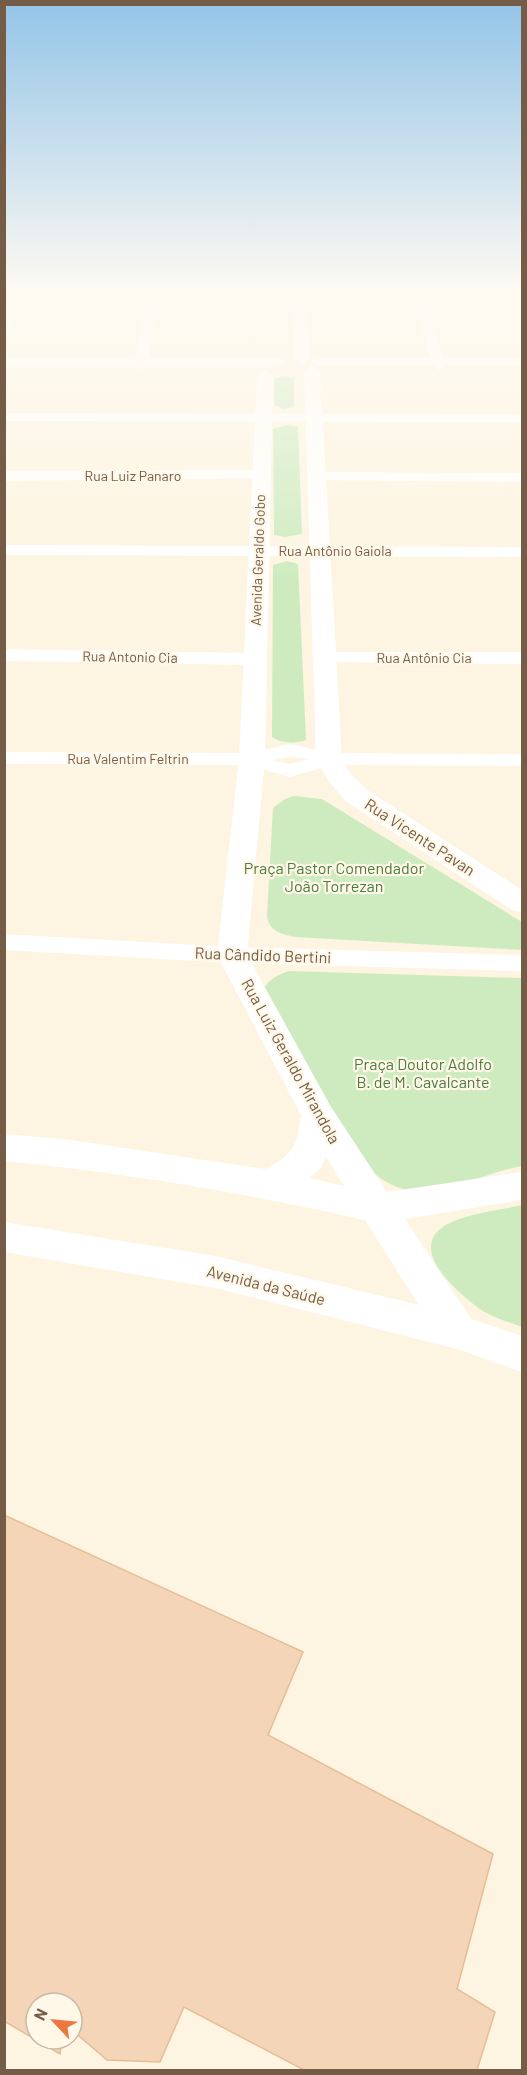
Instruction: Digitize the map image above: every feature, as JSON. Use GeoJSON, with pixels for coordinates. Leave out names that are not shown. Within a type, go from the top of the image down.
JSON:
{"type":"FeatureCollection","features":[{"type":"Feature","properties":{"kind":"street","name":"Avenida Geraldo Gobo"},"geometry":{"type":"LineString","coordinates":[[252,759],[264,417],[278,392]]}},
{"type":"Feature","properties":{"kind":"street"},"geometry":{"type":"LineString","coordinates":[[304,392],[314,417],[329,759]]}},
{"type":"Feature","properties":{"kind":"street"},"geometry":{"type":"LineString","coordinates":[[4,417],[522,418]]}},
{"type":"Feature","properties":{"kind":"street","name":"Rua Luiz Panaro"},"geometry":{"type":"LineString","coordinates":[[4,476],[261,475]]}},
{"type":"Feature","properties":{"kind":"street"},"geometry":{"type":"LineString","coordinates":[[317,477],[522,478]]}},
{"type":"Feature","properties":{"kind":"street","name":"Rua Antônio Gaiola"},"geometry":{"type":"LineString","coordinates":[[4,550],[522,552]]}},
{"type":"Feature","properties":{"kind":"street","name":"Rua Antonio Cia"},"geometry":{"type":"LineString","coordinates":[[4,655],[255,659]]}},
{"type":"Feature","properties":{"kind":"street","name":"Rua Antônio Cia"},"geometry":{"type":"LineString","coordinates":[[325,658],[522,658]]}},
{"type":"Feature","properties":{"kind":"street","name":"Rua Valentim Feltrin"},"geometry":{"type":"LineString","coordinates":[[4,758],[252,759],[276,771],[306,770],[329,759],[522,760]]}},
{"type":"Feature","properties":{"kind":"street"},"geometry":{"type":"LineString","coordinates":[[232,955],[252,759]]}},
{"type":"Feature","properties":{"kind":"street","name":"Rua Vicente Pavan"},"geometry":{"type":"LineString","coordinates":[[329,759],[339,777],[357,796],[522,903]]}},
{"type":"Feature","properties":{"kind":"street","name":"Rua Cândido Bertini"},"geometry":{"type":"LineString","coordinates":[[4,942],[232,955],[522,963]]}},
{"type":"Feature","properties":{"kind":"street","name":"Rua Luiz Geraldo Mirandola"},"geometry":{"type":"LineString","coordinates":[[232,955],[318,1116],[457,1332]]}},
{"type":"Feature","properties":{"kind":"street"},"geometry":{"type":"LineString","coordinates":[[269,1184],[306,1162],[315,1147],[318,1116]]}},
{"type":"Feature","properties":{"kind":"street"},"geometry":{"type":"LineString","coordinates":[[4,1147],[64,1153],[269,1184],[378,1208],[522,1186]]}},
{"type":"Feature","properties":{"kind":"street","name":"Avenida da Saúde"},"geometry":{"type":"LineString","coordinates":[[4,1238],[215,1272],[457,1332],[522,1354]]}},
{"type":"Feature","properties":{"kind":"green space"},"geometry":{"type":"Polygon","coordinates":[[[274,392],[294,392],[294,407],[284,409],[274,405],[274,392]]]}},
{"type":"Feature","properties":{"kind":"green space"},"geometry":{"type":"Polygon","coordinates":[[[287,425],[298,427],[302,534],[285,537],[274,535],[273,429],[287,425]]]}},
{"type":"Feature","properties":{"kind":"green space"},"geometry":{"type":"Polygon","coordinates":[[[287,561],[298,564],[306,740],[293,743],[272,737],[273,565],[287,561]]]}},
{"type":"Feature","properties":{"kind":"green space","name":"Praça Pastor Comendador João Torrezan"},"geometry":{"type":"Polygon","coordinates":[[[294,796],[322,799],[522,922],[522,950],[295,937],[276,931],[270,925],[267,915],[273,808],[285,799],[294,796]]]}},
{"type":"Feature","properties":{"kind":"green space","name":"Praça Doutor Adolfo B. de M. Cavalcante"},"geometry":{"type":"Polygon","coordinates":[[[289,971],[522,978],[522,1166],[463,1184],[426,1192],[408,1190],[389,1183],[370,1170],[261,998],[270,980],[289,971]]]}},
{"type":"Feature","properties":{"kind":"green space"},"geometry":{"type":"Polygon","coordinates":[[[522,1205],[522,1327],[486,1313],[467,1299],[439,1270],[431,1247],[434,1236],[451,1223],[470,1216],[522,1205]]]}},
{"type":"Feature","properties":{"kind":"building"},"geometry":{"type":"Polygon","coordinates":[[[4,1515],[303,1652],[268,1735],[493,1854],[457,1989],[495,2012],[477,2070],[304,2070],[184,2007],[160,2062],[107,2060],[84,2040],[84,1991],[24,1991],[24,2033],[4,2021],[4,1515]]]}}]}
